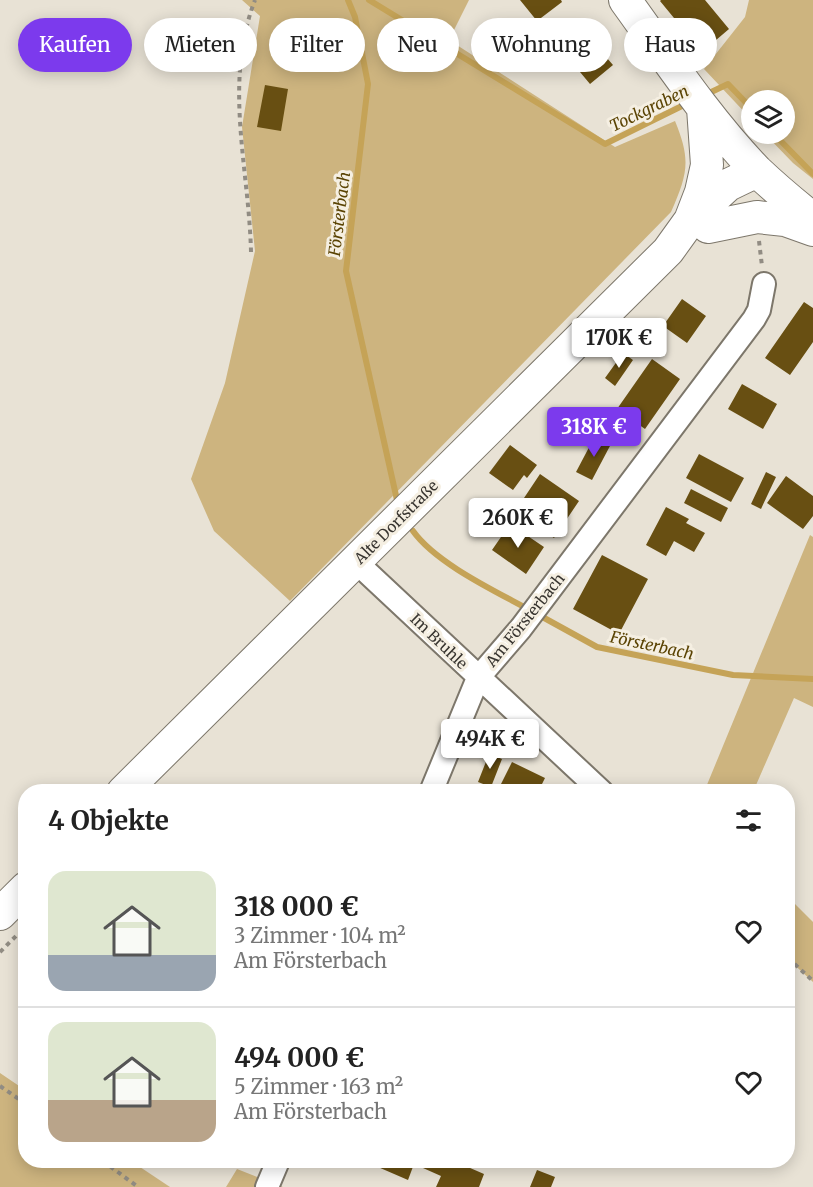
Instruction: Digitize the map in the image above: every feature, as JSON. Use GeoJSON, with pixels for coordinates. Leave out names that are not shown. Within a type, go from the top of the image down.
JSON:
{"type":"FeatureCollection","features":[{"type":"Feature","properties":{"kind":"street"},"geometry":{"type":"LineString","coordinates":[[625,0],[703,108],[757,171],[813,219]]}},
{"type":"Feature","properties":{"kind":"street"},"geometry":{"type":"LineString","coordinates":[[703,108],[707,165],[701,192],[699,223],[757,217],[785,220],[813,230]]}},
{"type":"Feature","properties":{"kind":"street","name":"Alte Dorfstraße"},"geometry":{"type":"LineString","coordinates":[[131,784],[668,251],[699,223],[743,198],[757,171]]}},
{"type":"Feature","properties":{"kind":"street","name":"Am Försterbach"},"geometry":{"type":"LineString","coordinates":[[434,784],[478,678],[521,628],[754,320],[759,310],[764,285]]}},
{"type":"Feature","properties":{"kind":"street","name":"Im Bruhle"},"geometry":{"type":"LineString","coordinates":[[356,562],[478,678],[580,784]]}},
{"type":"Feature","properties":{"kind":"street"},"geometry":{"type":"LineString","coordinates":[[0,914],[18,896]]}},
{"type":"Feature","properties":{"kind":"street"},"geometry":{"type":"LineString","coordinates":[[267,1187],[275,1168]]}},
{"type":"Feature","properties":{"kind":"path"},"geometry":{"type":"LineString","coordinates":[[251,252],[238,100],[242,51],[249,15],[255,0]]}},
{"type":"Feature","properties":{"kind":"path"},"geometry":{"type":"LineString","coordinates":[[758,234],[764,285]]}},
{"type":"Feature","properties":{"kind":"path"},"geometry":{"type":"LineString","coordinates":[[0,952],[18,935]]}},
{"type":"Feature","properties":{"kind":"path"},"geometry":{"type":"LineString","coordinates":[[795,964],[813,981]]}},
{"type":"Feature","properties":{"kind":"path"},"geometry":{"type":"LineString","coordinates":[[0,1086],[18,1098]]}},
{"type":"Feature","properties":{"kind":"path"},"geometry":{"type":"LineString","coordinates":[[112,1168],[138,1187]]}},
{"type":"Feature","properties":{"kind":"shaded area"},"geometry":{"type":"Polygon","coordinates":[[[242,0],[469,0],[459,20],[459,18],[377,18],[377,72],[459,72],[459,46],[471,54],[471,72],[499,72],[615,147],[675,121],[684,146],[685,157],[684,176],[671,212],[290,601],[214,531],[191,479],[225,383],[255,251],[242,127],[251,72],[257,72],[257,34],[260,16],[242,0]]]}},
{"type":"Feature","properties":{"kind":"shaded area"},"geometry":{"type":"Polygon","coordinates":[[[749,0],[813,0],[813,179],[775,144],[795,144],[795,90],[741,90],[741,108],[707,72],[717,72],[717,53],[745,17],[749,0]]]}},
{"type":"Feature","properties":{"kind":"shaded area"},"geometry":{"type":"Polygon","coordinates":[[[810,535],[813,537],[813,707],[794,698],[756,784],[707,784],[810,535]]]}},
{"type":"Feature","properties":{"kind":"shaded area"},"geometry":{"type":"Polygon","coordinates":[[[795,904],[813,922],[813,982],[795,965],[795,904]]]}},
{"type":"Feature","properties":{"kind":"shaded area"},"geometry":{"type":"Polygon","coordinates":[[[0,1073],[18,1085],[18,1168],[142,1168],[170,1187],[0,1187],[0,1073]]]}},
{"type":"Feature","properties":{"kind":"shaded area"},"geometry":{"type":"Polygon","coordinates":[[[237,1169],[283,1187],[226,1187],[237,1169]]]}},
{"type":"Feature","properties":{"kind":"building"},"geometry":{"type":"Polygon","coordinates":[[[520,0],[561,0],[562,2],[541,18],[535,18],[520,0]]]}},
{"type":"Feature","properties":{"kind":"building"},"geometry":{"type":"Polygon","coordinates":[[[705,0],[729,29],[717,39],[717,18],[674,18],[660,1],[705,0]]]}},
{"type":"Feature","properties":{"kind":"building"},"geometry":{"type":"Polygon","coordinates":[[[580,72],[605,72],[590,84],[580,72]]]}},
{"type":"Feature","properties":{"kind":"building"},"geometry":{"type":"Polygon","coordinates":[[[265,85],[288,89],[281,131],[257,127],[265,85]]]}},
{"type":"Feature","properties":{"kind":"building"},"geometry":{"type":"Polygon","coordinates":[[[682,299],[706,316],[687,343],[663,326],[682,299]]]}},
{"type":"Feature","properties":{"kind":"building"},"geometry":{"type":"Polygon","coordinates":[[[804,302],[813,308],[813,342],[790,375],[765,358],[804,302]]]}},
{"type":"Feature","properties":{"kind":"building"},"geometry":{"type":"Polygon","coordinates":[[[623,353],[633,360],[615,386],[605,378],[623,353]]]}},
{"type":"Feature","properties":{"kind":"building"},"geometry":{"type":"Polygon","coordinates":[[[652,359],[680,379],[645,429],[617,409],[652,359]]]}},
{"type":"Feature","properties":{"kind":"building"},"geometry":{"type":"Polygon","coordinates":[[[742,384],[777,404],[763,429],[728,409],[742,384]]]}},
{"type":"Feature","properties":{"kind":"building"},"geometry":{"type":"Polygon","coordinates":[[[595,436],[611,444],[592,480],[576,472],[595,436]]]}},
{"type":"Feature","properties":{"kind":"building"},"geometry":{"type":"Polygon","coordinates":[[[510,445],[537,465],[527,478],[524,475],[513,490],[489,473],[510,445]]]}},
{"type":"Feature","properties":{"kind":"building"},"geometry":{"type":"Polygon","coordinates":[[[699,454],[744,478],[731,502],[686,478],[699,454]]]}},
{"type":"Feature","properties":{"kind":"building"},"geometry":{"type":"Polygon","coordinates":[[[766,472],[776,477],[761,509],[751,504],[766,472]]]}},
{"type":"Feature","properties":{"kind":"building"},"geometry":{"type":"Polygon","coordinates":[[[540,474],[579,501],[554,538],[530,522],[533,517],[518,507],[540,474]]]}},
{"type":"Feature","properties":{"kind":"building"},"geometry":{"type":"Polygon","coordinates":[[[786,476],[813,496],[813,516],[803,529],[767,503],[786,476]]]}},
{"type":"Feature","properties":{"kind":"building"},"geometry":{"type":"Polygon","coordinates":[[[691,489],[728,508],[721,522],[684,503],[691,489]]]}},
{"type":"Feature","properties":{"kind":"building"},"geometry":{"type":"Polygon","coordinates":[[[666,507],[689,519],[686,523],[705,533],[694,552],[674,541],[666,556],[646,545],[666,507]]]}},
{"type":"Feature","properties":{"kind":"building"},"geometry":{"type":"Polygon","coordinates":[[[510,524],[544,547],[526,574],[492,550],[510,524]]]}},
{"type":"Feature","properties":{"kind":"building"},"geometry":{"type":"Polygon","coordinates":[[[602,555],[648,579],[619,634],[573,609],[602,555]]]}},
{"type":"Feature","properties":{"kind":"building"},"geometry":{"type":"Polygon","coordinates":[[[489,754],[502,759],[492,784],[478,782],[489,754]]]}},
{"type":"Feature","properties":{"kind":"building"},"geometry":{"type":"Polygon","coordinates":[[[512,762],[545,778],[542,784],[501,784],[512,762]]]}},
{"type":"Feature","properties":{"kind":"building"},"geometry":{"type":"Polygon","coordinates":[[[380,1168],[412,1168],[408,1180],[380,1168]]]}},
{"type":"Feature","properties":{"kind":"building"},"geometry":{"type":"Polygon","coordinates":[[[423,1168],[470,1168],[484,1174],[479,1187],[436,1187],[441,1176],[423,1168]]]}},
{"type":"Feature","properties":{"kind":"building"},"geometry":{"type":"Polygon","coordinates":[[[537,1170],[555,1177],[551,1187],[530,1187],[537,1170]]]}},
{"type":"Feature","properties":{"kind":"waterway","name":"Försterbach"},"geometry":{"type":"LineString","coordinates":[[348,0],[355,17],[368,84],[346,271],[397,500]]}},
{"type":"Feature","properties":{"kind":"waterway","name":"Tockgraben"},"geometry":{"type":"LineString","coordinates":[[369,0],[605,144],[688,103]]}},
{"type":"Feature","properties":{"kind":"waterway","name":"Tockgraben"},"geometry":{"type":"LineString","coordinates":[[705,95],[728,84],[741,98]]}},
{"type":"Feature","properties":{"kind":"waterway","name":"Tockgraben"},"geometry":{"type":"LineString","coordinates":[[784,144],[813,174]]}},
{"type":"Feature","properties":{"kind":"waterway","name":"Försterbach"},"geometry":{"type":"LineString","coordinates":[[413,531],[423,543],[450,565],[528,609]]}},
{"type":"Feature","properties":{"kind":"waterway","name":"Försterbach"},"geometry":{"type":"LineString","coordinates":[[537,614],[597,647],[733,675],[813,679]]}}]}
